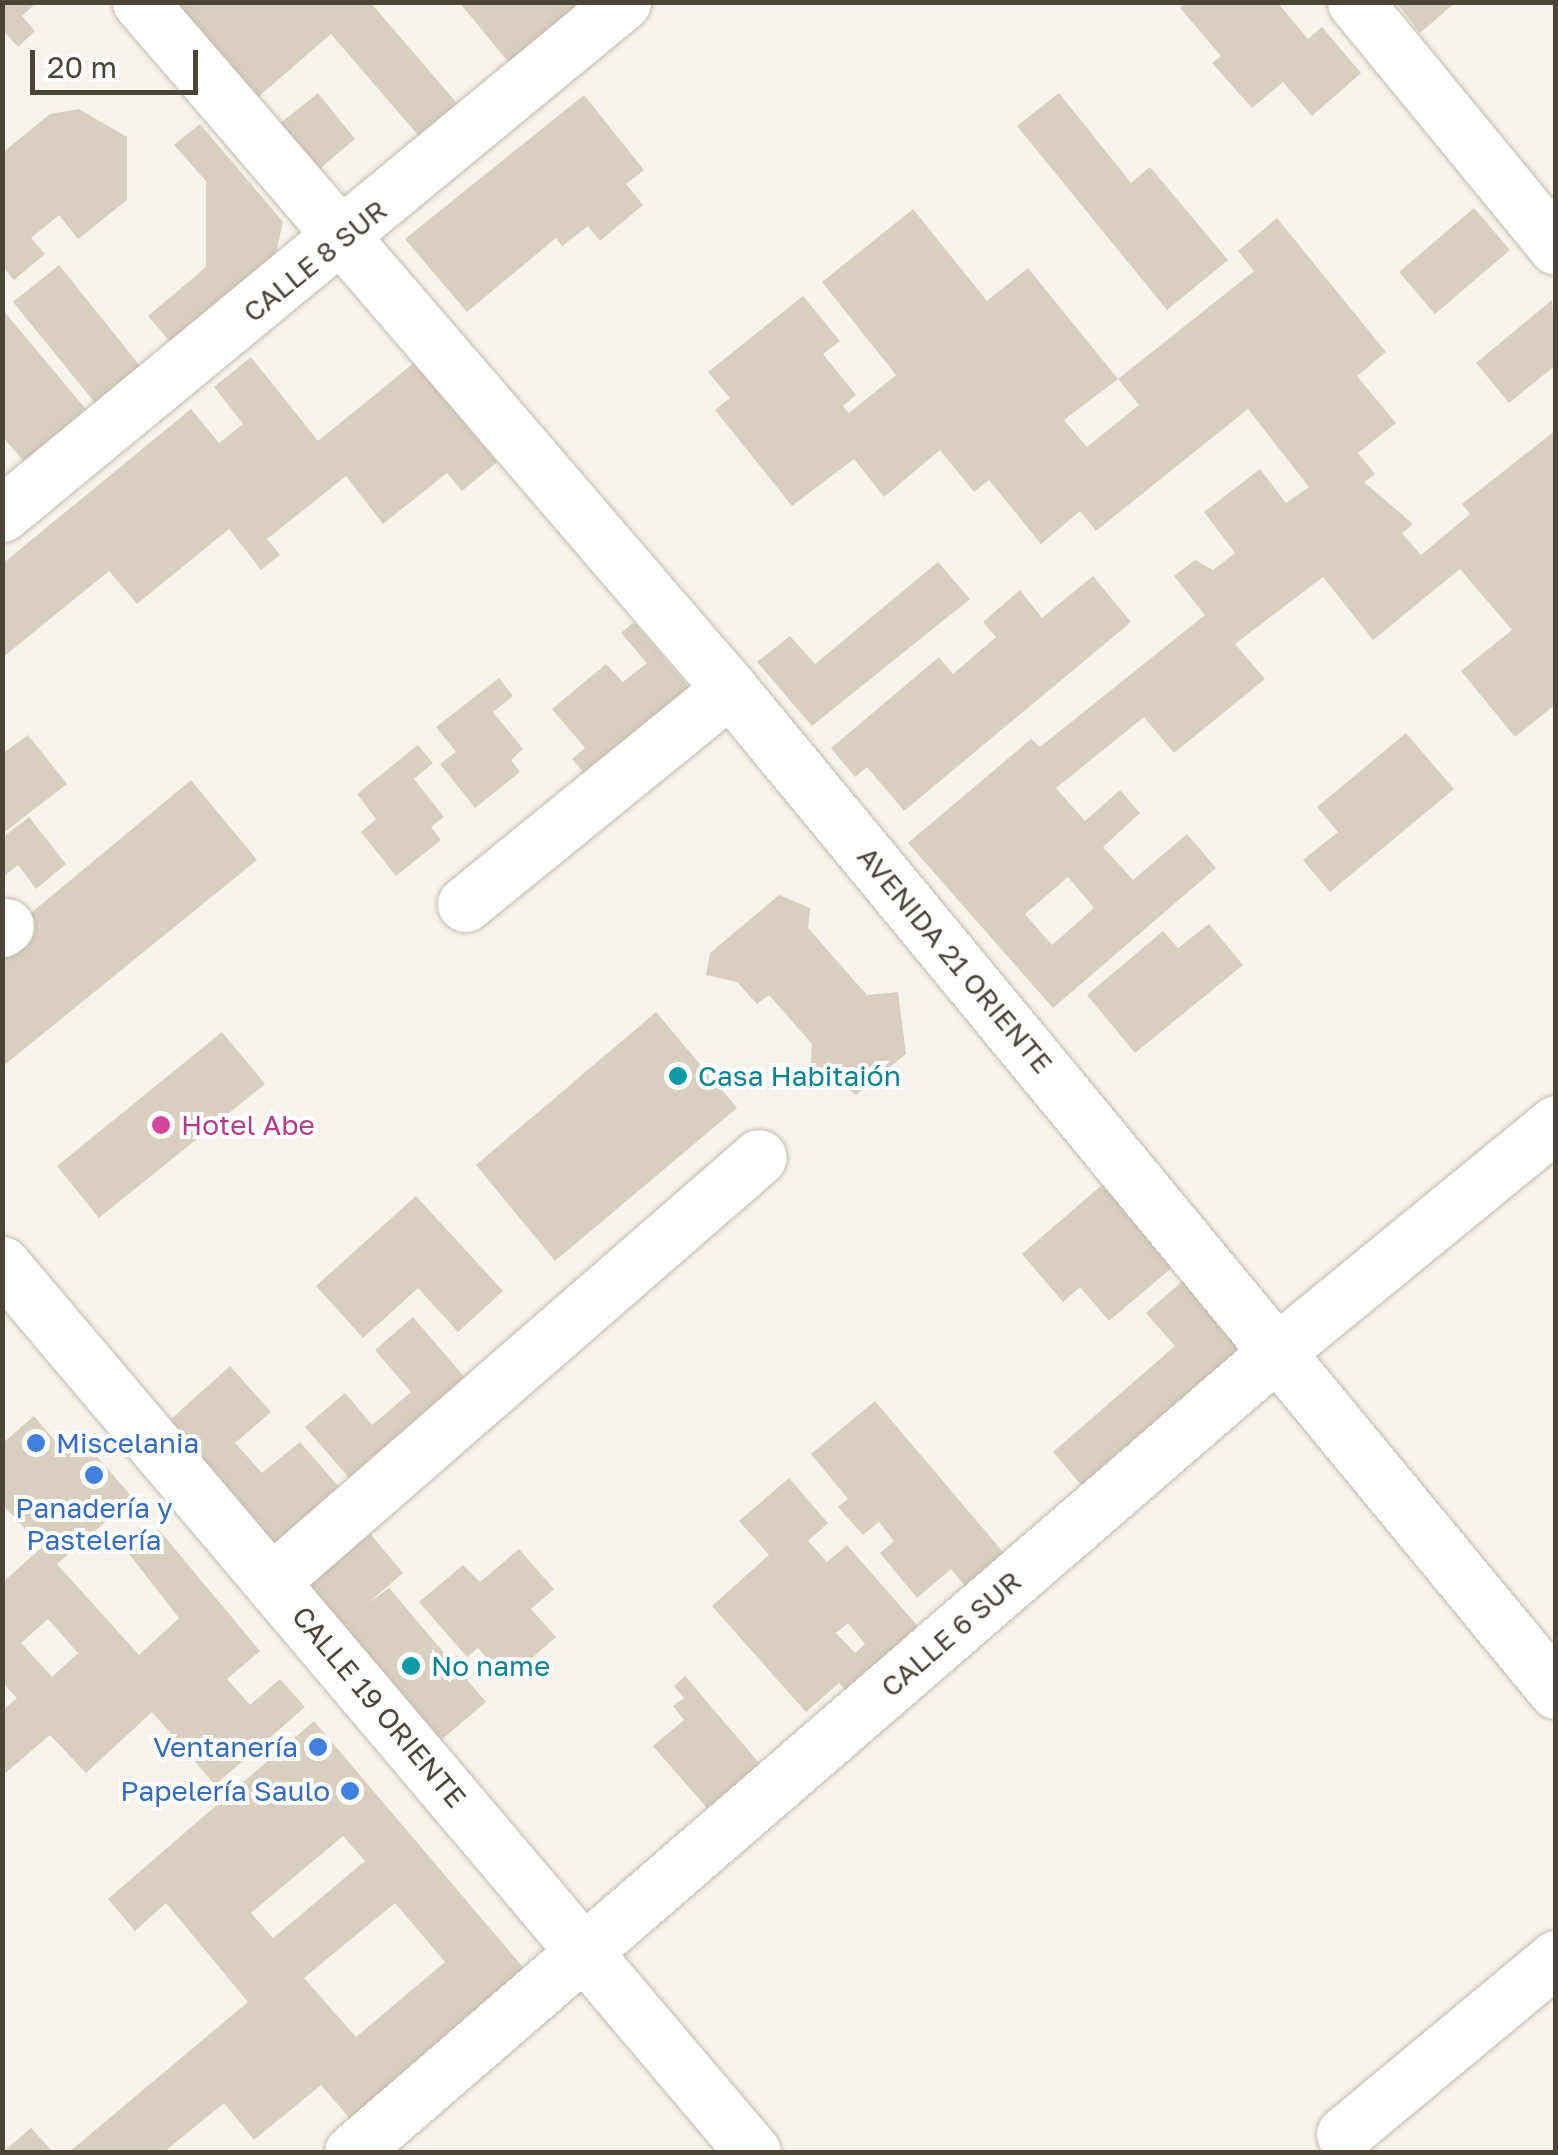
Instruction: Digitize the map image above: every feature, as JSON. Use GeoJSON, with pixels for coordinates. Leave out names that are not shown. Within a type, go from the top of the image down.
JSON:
{"type":"FeatureCollection","features":[{"type":"Feature","properties":{"kind":"street","name":"AVENIDA 21 ORIENTE"},"geometry":{"type":"LineString","coordinates":[[140,2],[730,690],[1280,1349],[1556,1691]]}},
{"type":"Feature","properties":{"kind":"street","name":"CALLE 8 SUR"},"geometry":{"type":"LineString","coordinates":[[2,514],[344,238],[623,2]]}},
{"type":"Feature","properties":{"kind":"street"},"geometry":{"type":"LineString","coordinates":[[1355,2],[1556,248]]}},
{"type":"Feature","properties":{"kind":"street"},"geometry":{"type":"LineString","coordinates":[[465,904],[730,690]]}},
{"type":"Feature","properties":{"kind":"street","name":"CALLE 6 SUR"},"geometry":{"type":"LineString","coordinates":[[352,2152],[1280,1349],[1556,1123]]}},
{"type":"Feature","properties":{"kind":"street"},"geometry":{"type":"LineString","coordinates":[[273,1580],[759,1157]]}},
{"type":"Feature","properties":{"kind":"street","name":"CALLE 19 ORIENTE"},"geometry":{"type":"LineString","coordinates":[[2,1264],[753,2152]]}},
{"type":"Feature","properties":{"kind":"street"},"geometry":{"type":"LineString","coordinates":[[1344,2134],[1556,1958]]}},
{"type":"Feature","properties":{"kind":"building"},"geometry":{"type":"Polygon","coordinates":[[[2,2],[37,2],[22,16],[35,31],[18,47],[2,29],[2,2]]]}},
{"type":"Feature","properties":{"kind":"building"},"geometry":{"type":"Polygon","coordinates":[[[176,2],[370,2],[462,109],[423,141],[331,34],[257,98],[176,2]]]}},
{"type":"Feature","properties":{"kind":"building"},"geometry":{"type":"Polygon","coordinates":[[[459,2],[585,2],[510,64],[459,2]]]}},
{"type":"Feature","properties":{"kind":"building"},"geometry":{"type":"Polygon","coordinates":[[[1187,2],[1277,2],[1308,39],[1322,27],[1361,73],[1312,116],[1283,82],[1252,108],[1212,63],[1221,56],[1180,8],[1187,2]]]}},
{"type":"Feature","properties":{"kind":"building"},"geometry":{"type":"Polygon","coordinates":[[[1396,2],[1456,2],[1420,33],[1396,2]]]}},
{"type":"Feature","properties":{"kind":"building"},"geometry":{"type":"Polygon","coordinates":[[[318,93],[355,139],[317,171],[278,125],[318,93]]]}},
{"type":"Feature","properties":{"kind":"building"},"geometry":{"type":"Polygon","coordinates":[[[1059,93],[1131,183],[1150,167],[1228,260],[1167,310],[1017,126],[1059,93]]]}},
{"type":"Feature","properties":{"kind":"building"},"geometry":{"type":"Polygon","coordinates":[[[584,95],[644,170],[626,184],[643,205],[600,241],[588,226],[562,246],[556,238],[467,312],[405,239],[584,95]]]}},
{"type":"Feature","properties":{"kind":"building"},"geometry":{"type":"Polygon","coordinates":[[[79,109],[127,137],[127,200],[78,239],[59,215],[31,238],[45,254],[14,280],[2,266],[2,153],[50,114],[79,109]]]}},
{"type":"Feature","properties":{"kind":"building"},"geometry":{"type":"Polygon","coordinates":[[[200,124],[283,222],[272,271],[178,351],[148,316],[206,267],[206,181],[174,145],[200,124]]]}},
{"type":"Feature","properties":{"kind":"building"},"geometry":{"type":"Polygon","coordinates":[[[1474,208],[1510,250],[1435,314],[1399,272],[1474,208]]]}},
{"type":"Feature","properties":{"kind":"building"},"geometry":{"type":"Polygon","coordinates":[[[913,209],[987,301],[1028,268],[1118,379],[1254,271],[1238,251],[1277,218],[1386,352],[1357,376],[1396,423],[1358,453],[1375,474],[1364,482],[1413,524],[1402,533],[1421,555],[1470,514],[1462,504],[1556,430],[1556,704],[1515,737],[1461,671],[1512,630],[1460,569],[1373,640],[1323,577],[1235,644],[1265,679],[1174,753],[1144,717],[1056,788],[1085,821],[1120,790],[1140,813],[1103,847],[1133,880],[1187,834],[1216,868],[1053,1008],[908,843],[1031,739],[1040,747],[1205,615],[1174,576],[1195,560],[1213,570],[1235,553],[1204,512],[1260,469],[1286,503],[1309,487],[1248,409],[1096,531],[1080,511],[1041,544],[989,480],[974,492],[940,450],[884,497],[854,459],[792,506],[715,410],[730,398],[708,372],[803,296],[840,341],[823,354],[856,395],[843,406],[849,413],[896,375],[822,282],[913,209]],[[1118,379],[1064,420],[1087,447],[1139,405],[1118,379]],[[1068,877],[1025,914],[1052,945],[1094,908],[1068,877]]]}},
{"type":"Feature","properties":{"kind":"building"},"geometry":{"type":"Polygon","coordinates":[[[59,265],[149,377],[104,414],[13,302],[59,265]]]}},
{"type":"Feature","properties":{"kind":"building"},"geometry":{"type":"Polygon","coordinates":[[[1552,300],[1556,365],[1509,403],[1476,363],[1552,300]]]}},
{"type":"Feature","properties":{"kind":"building"},"geometry":{"type":"Polygon","coordinates":[[[2,309],[95,420],[33,472],[2,436],[2,309]]]}},
{"type":"Feature","properties":{"kind":"building"},"geometry":{"type":"Polygon","coordinates":[[[251,357],[318,441],[415,362],[497,462],[462,491],[447,473],[383,524],[346,476],[267,539],[280,555],[261,570],[229,529],[137,604],[109,571],[2,658],[2,564],[191,409],[219,443],[243,424],[214,387],[251,357]]]}},
{"type":"Feature","properties":{"kind":"building"},"geometry":{"type":"Polygon","coordinates":[[[938,562],[970,599],[812,726],[757,662],[790,636],[815,664],[938,562]]]}},
{"type":"Feature","properties":{"kind":"building"},"geometry":{"type":"Polygon","coordinates":[[[1093,576],[1131,622],[904,811],[867,767],[855,777],[831,748],[939,657],[953,674],[996,637],[983,622],[1020,590],[1042,618],[1093,576]]]}},
{"type":"Feature","properties":{"kind":"building"},"geometry":{"type":"Polygon","coordinates":[[[634,622],[696,696],[591,781],[572,759],[585,748],[552,709],[606,664],[623,682],[647,663],[621,633],[634,622]]]}},
{"type":"Feature","properties":{"kind":"building"},"geometry":{"type":"Polygon","coordinates":[[[499,678],[513,696],[493,712],[523,749],[511,760],[520,772],[475,808],[440,764],[456,752],[436,727],[499,678]]]}},
{"type":"Feature","properties":{"kind":"building"},"geometry":{"type":"Polygon","coordinates":[[[1406,733],[1454,789],[1330,892],[1303,860],[1338,832],[1317,807],[1406,733]]]}},
{"type":"Feature","properties":{"kind":"building"},"geometry":{"type":"Polygon","coordinates":[[[28,735],[67,784],[2,834],[2,754],[28,735]]]}},
{"type":"Feature","properties":{"kind":"building"},"geometry":{"type":"Polygon","coordinates":[[[418,745],[433,763],[414,779],[444,817],[431,827],[441,840],[396,876],[361,832],[376,819],[357,794],[418,745]]]}},
{"type":"Feature","properties":{"kind":"building"},"geometry":{"type":"Polygon","coordinates":[[[191,780],[257,860],[2,1067],[2,937],[191,780]]]}},
{"type":"Feature","properties":{"kind":"building"},"geometry":{"type":"Polygon","coordinates":[[[29,817],[66,864],[36,889],[18,865],[2,878],[2,838],[29,817]]]}},
{"type":"Feature","properties":{"kind":"building"},"geometry":{"type":"Polygon","coordinates":[[[779,895],[810,908],[808,928],[867,995],[898,992],[906,1054],[856,1095],[837,1080],[810,1079],[812,1044],[769,995],[757,1004],[737,982],[706,975],[710,953],[779,895]]]}},
{"type":"Feature","properties":{"kind":"building"},"geometry":{"type":"Polygon","coordinates":[[[1209,924],[1243,965],[1135,1053],[1087,995],[1163,931],[1178,948],[1209,924]]]}},
{"type":"Feature","properties":{"kind":"building"},"geometry":{"type":"Polygon","coordinates":[[[656,1012],[737,1108],[555,1261],[476,1165],[656,1012]]]}},
{"type":"Feature","properties":{"kind":"building","name":"Hotel Abe"},"geometry":{"type":"Polygon","coordinates":[[[222,1032],[265,1084],[99,1218],[57,1166],[222,1032]]]}},
{"type":"Feature","properties":{"kind":"building"},"geometry":{"type":"Polygon","coordinates":[[[1103,1184],[1175,1265],[1109,1321],[1080,1287],[1063,1302],[1022,1254],[1103,1184]]]}},
{"type":"Feature","properties":{"kind":"building"},"geometry":{"type":"Polygon","coordinates":[[[416,1196],[503,1291],[458,1332],[418,1288],[363,1338],[316,1286],[416,1196]]]}},
{"type":"Feature","properties":{"kind":"building"},"geometry":{"type":"Polygon","coordinates":[[[1187,1277],[1247,1346],[1083,1487],[1053,1452],[1175,1346],[1146,1313],[1187,1277]]]}},
{"type":"Feature","properties":{"kind":"building"},"geometry":{"type":"Polygon","coordinates":[[[413,1317],[479,1394],[362,1493],[305,1427],[345,1393],[372,1425],[411,1392],[375,1350],[413,1317]]]}},
{"type":"Feature","properties":{"kind":"building"},"geometry":{"type":"Polygon","coordinates":[[[230,1366],[271,1412],[235,1443],[262,1473],[300,1442],[351,1501],[280,1563],[161,1428],[230,1366]]]}},
{"type":"Feature","properties":{"kind":"building"},"geometry":{"type":"Polygon","coordinates":[[[875,1401],[1009,1559],[970,1592],[951,1569],[917,1598],[880,1553],[894,1541],[879,1522],[863,1535],[838,1507],[848,1499],[811,1454],[875,1401]]]}},
{"type":"Feature","properties":{"kind":"building"},"geometry":{"type":"Polygon","coordinates":[[[34,1416],[64,1451],[80,1437],[133,1498],[57,1564],[139,1655],[179,1618],[129,1554],[159,1530],[260,1651],[227,1679],[250,1705],[280,1679],[305,1707],[215,1785],[152,1712],[86,1773],[50,1735],[2,1776],[2,1711],[17,1698],[2,1682],[2,1583],[42,1547],[2,1504],[2,1444],[34,1416]],[[48,1619],[21,1643],[52,1677],[78,1653],[48,1619]]]}},
{"type":"Feature","properties":{"kind":"building"},"geometry":{"type":"Polygon","coordinates":[[[789,1478],[828,1523],[808,1541],[827,1562],[847,1545],[923,1632],[850,1695],[839,1683],[806,1712],[712,1606],[769,1555],[739,1521],[789,1478]],[[848,1623],[836,1633],[855,1653],[865,1644],[848,1623]]]}},
{"type":"Feature","properties":{"kind":"building","name":"No name"},"geometry":{"type":"Polygon","coordinates":[[[357,1518],[403,1573],[367,1604],[389,1588],[486,1702],[433,1747],[289,1577],[357,1518]]]}},
{"type":"Feature","properties":{"kind":"building"},"geometry":{"type":"Polygon","coordinates":[[[519,1549],[554,1589],[531,1609],[556,1637],[507,1680],[478,1648],[467,1657],[419,1602],[463,1565],[480,1582],[519,1549]]]}},
{"type":"Feature","properties":{"kind":"building"},"geometry":{"type":"Polygon","coordinates":[[[685,1676],[766,1771],[713,1815],[653,1746],[684,1720],[673,1706],[684,1698],[674,1686],[685,1676]]]}},
{"type":"Feature","properties":{"kind":"building"},"geometry":{"type":"Polygon","coordinates":[[[314,1721],[533,1979],[358,2128],[321,2085],[254,2140],[224,2103],[164,2152],[69,2152],[248,2002],[166,1903],[135,1931],[108,1899],[314,1721]],[[343,1836],[251,1913],[273,1938],[365,1861],[343,1836]],[[395,1903],[304,1978],[356,2037],[445,1962],[395,1903]]]}},
{"type":"Feature","properties":{"kind":"building"},"geometry":{"type":"Polygon","coordinates":[[[31,2128],[53,2152],[3,2152],[31,2128]]]}},
{"type":"Feature","properties":{"kind":"place","name":"Casa Habitaión"},"geometry":{"type":"Point","coordinates":[678,1076]}},
{"type":"Feature","properties":{"kind":"place","name":"Hotel Abe"},"geometry":{"type":"Point","coordinates":[161,1125]}},
{"type":"Feature","properties":{"kind":"place","name":"Miscelania"},"geometry":{"type":"Point","coordinates":[36,1443]}},
{"type":"Feature","properties":{"kind":"place","name":"Panadería y Pastelería"},"geometry":{"type":"Point","coordinates":[94,1475]}},
{"type":"Feature","properties":{"kind":"place","name":"No name"},"geometry":{"type":"Point","coordinates":[411,1666]}},
{"type":"Feature","properties":{"kind":"place","name":"Ventanería"},"geometry":{"type":"Point","coordinates":[318,1747]}},
{"type":"Feature","properties":{"kind":"place","name":"Papelería Saulo"},"geometry":{"type":"Point","coordinates":[350,1791]}}]}
